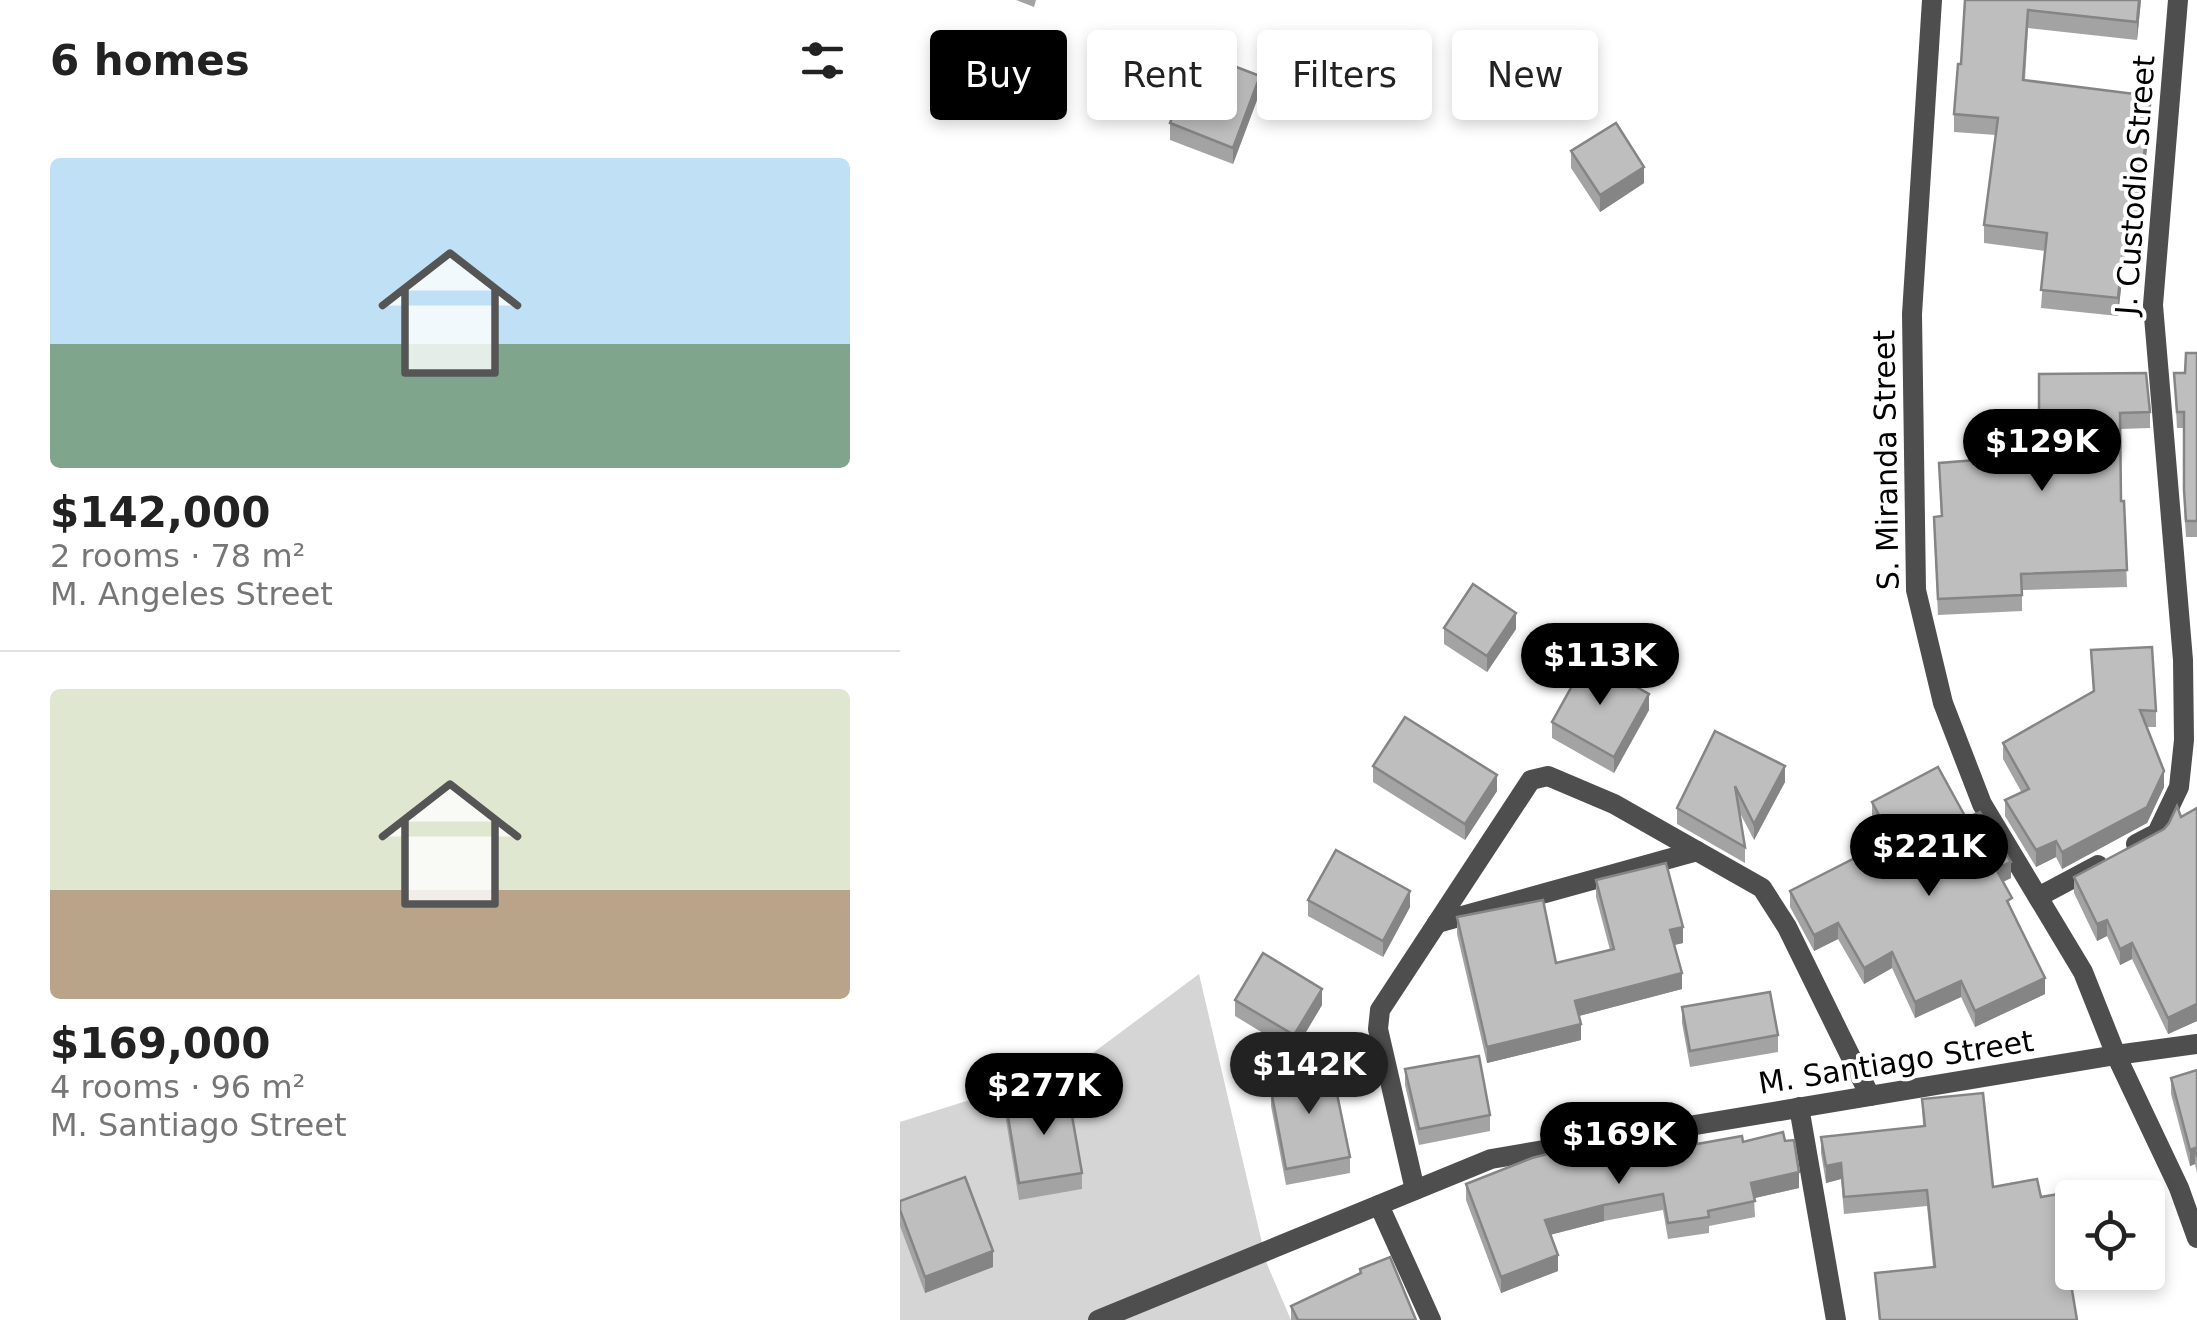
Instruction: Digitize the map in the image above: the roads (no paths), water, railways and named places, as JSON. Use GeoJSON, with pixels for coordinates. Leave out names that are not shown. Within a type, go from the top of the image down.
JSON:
{"type":"FeatureCollection","features":[{"type":"Feature","properties":{"kind":"street","name":"S. Miranda Street"},"geometry":{"type":"LineString","coordinates":[[1932,0],[1912,314],[1916,590],[1943,703],[1982,804],[2082,972],[2116,1055],[2180,1188],[2197,1238]]}},
{"type":"Feature","properties":{"kind":"street","name":"J. Custodio Street"},"geometry":{"type":"LineString","coordinates":[[2038,897],[2157,833],[2179,787],[2184,740],[2182,660],[2153,305],[2178,0]]}},
{"type":"Feature","properties":{"kind":"street"},"geometry":{"type":"LineString","coordinates":[[1416,1190],[1378,1028],[1380,1010],[1531,780],[1548,776],[1614,804],[1762,888],[1787,927],[1870,1096]]}},
{"type":"Feature","properties":{"kind":"street"},"geometry":{"type":"LineString","coordinates":[[1436,923],[1697,851]]}},
{"type":"Feature","properties":{"kind":"street","name":"M. Santiago Street"},"geometry":{"type":"LineString","coordinates":[[1098,1320],[1490,1159],[2197,1044]]}},
{"type":"Feature","properties":{"kind":"street"},"geometry":{"type":"LineString","coordinates":[[1799,1107],[1836,1320]]}},
{"type":"Feature","properties":{"kind":"street"},"geometry":{"type":"LineString","coordinates":[[1379,1204],[1431,1320]]}}]}
